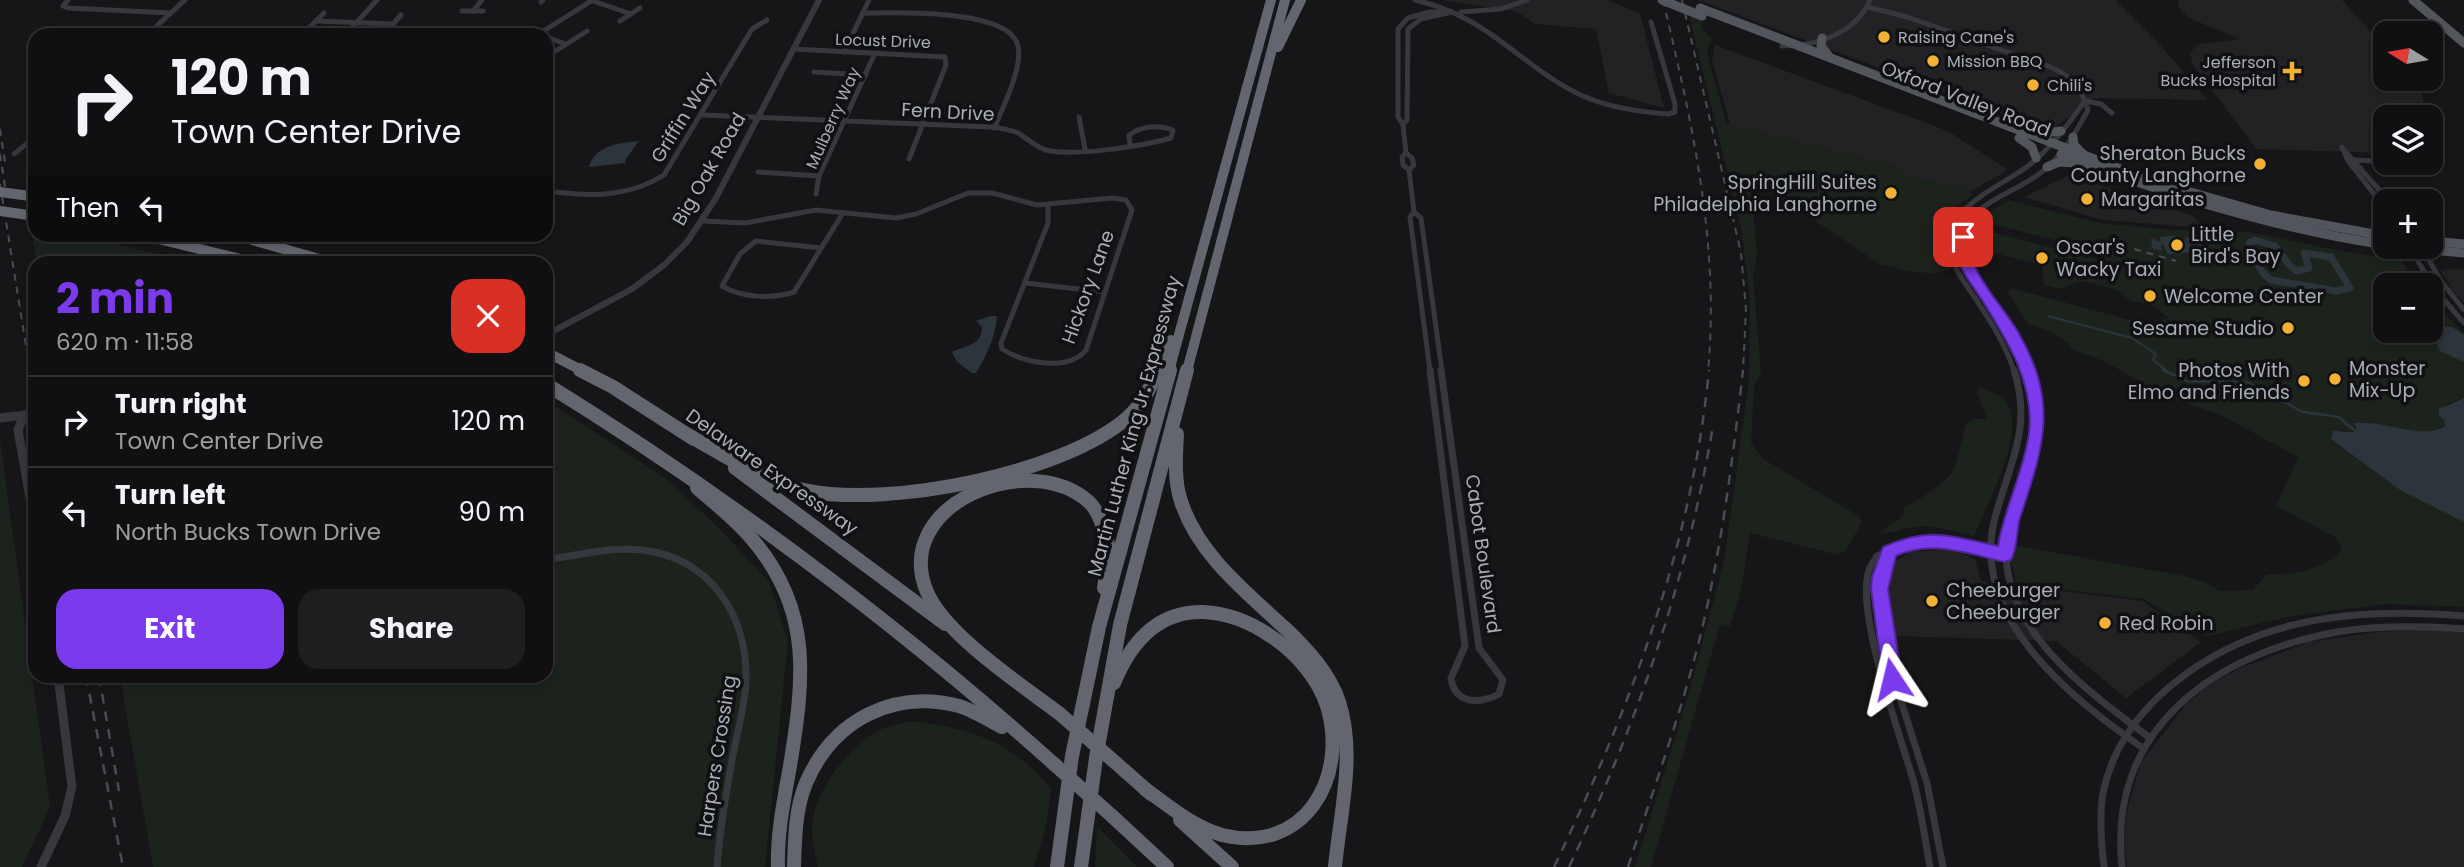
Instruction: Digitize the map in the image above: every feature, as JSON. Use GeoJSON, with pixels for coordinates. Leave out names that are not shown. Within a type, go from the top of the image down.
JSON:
{"type":"FeatureCollection","features":[{"type":"Feature","properties":{"kind":"highway","name":"Martin Luther King Jr. Expressway"},"geometry":{"type":"LineString","coordinates":[[1058,867],[1064,803],[1098,627],[1166,386],[1268,0]]}},
{"type":"Feature","properties":{"kind":"highway","name":"Martin Luther King Jr. Expressway"},"geometry":{"type":"LineString","coordinates":[[1081,867],[1104,709],[1120,625],[1284,0]]}},
{"type":"Feature","properties":{"kind":"highway"},"geometry":{"type":"LineString","coordinates":[[1265,76],[1301,0]]}},
{"type":"Feature","properties":{"kind":"highway"},"geometry":{"type":"LineString","coordinates":[[0,192],[28,195]]}},
{"type":"Feature","properties":{"kind":"highway"},"geometry":{"type":"LineString","coordinates":[[0,211],[28,215]]}},
{"type":"Feature","properties":{"kind":"highway"},"geometry":{"type":"LineString","coordinates":[[171,242],[228,256]]}},
{"type":"Feature","properties":{"kind":"highway"},"geometry":{"type":"LineString","coordinates":[[259,242],[309,256]]}},
{"type":"Feature","properties":{"kind":"highway"},"geometry":{"type":"LineString","coordinates":[[688,435],[780,483],[835,496],[871,495],[915,489],[1021,467],[1074,450],[1107,433],[1127,418],[1142,401],[1153,382],[1186,304]]}},
{"type":"Feature","properties":{"kind":"highway","name":"Delaware Expressway"},"geometry":{"type":"LineString","coordinates":[[553,356],[613,387],[688,435],[822,530],[965,639]]}},
{"type":"Feature","properties":{"kind":"highway"},"geometry":{"type":"LineString","coordinates":[[553,388],[730,502],[831,577],[959,680],[1167,867]]}},
{"type":"Feature","properties":{"kind":"highway"},"geometry":{"type":"LineString","coordinates":[[1183,391],[1175,467],[1177,491],[1187,521],[1208,550],[1317,662],[1340,705],[1346,751],[1335,867]]}},
{"type":"Feature","properties":{"kind":"highway"},"geometry":{"type":"LineString","coordinates":[[660,456],[733,520],[761,549],[782,579],[796,614],[802,651],[802,677],[779,831],[778,867]]}},
{"type":"Feature","properties":{"kind":"highway"},"geometry":{"type":"LineString","coordinates":[[1098,627],[1108,544],[1098,514],[1082,497],[1060,486],[1032,480],[1013,480],[984,486],[960,499],[936,520],[924,540],[920,561],[925,586],[965,639],[1059,714],[1232,867]]}},
{"type":"Feature","properties":{"kind":"highway"},"geometry":{"type":"LineString","coordinates":[[1104,709],[1120,667],[1137,640],[1161,621],[1195,612],[1232,617],[1269,635],[1299,660],[1319,687],[1332,729],[1331,769],[1319,800],[1306,816],[1291,828],[1254,839],[1224,836],[1202,827],[1145,789]]}},
{"type":"Feature","properties":{"kind":"highway"},"geometry":{"type":"LineString","coordinates":[[793,867],[796,817],[812,767],[824,748],[840,732],[880,708],[918,699],[960,704],[989,717],[1051,761]]}},
{"type":"Feature","properties":{"kind":"highway"},"geometry":{"type":"LineString","coordinates":[[1048,867],[1064,803]]}},
{"type":"Feature","properties":{"kind":"main road","name":"Oxford Valley Road"},"geometry":{"type":"LineString","coordinates":[[1662,0],[1701,12],[2230,213],[2314,233],[2373,243]]}},
{"type":"Feature","properties":{"kind":"main road","name":"Oxford Valley Road"},"geometry":{"type":"LineString","coordinates":[[1679,0],[1701,12]]}},
{"type":"Feature","properties":{"kind":"main road"},"geometry":{"type":"LineString","coordinates":[[2413,0],[2464,43]]}},
{"type":"Feature","properties":{"kind":"main road"},"geometry":{"type":"LineString","coordinates":[[1825,37],[1822,49],[1834,60]]}},
{"type":"Feature","properties":{"kind":"main road","name":"Oxford Valley Road"},"geometry":{"type":"LineString","coordinates":[[1780,42],[1799,46],[2019,134]]}},
{"type":"Feature","properties":{"kind":"main road"},"geometry":{"type":"LineString","coordinates":[[2019,134],[2047,135],[2061,131]]}},
{"type":"Feature","properties":{"kind":"main road"},"geometry":{"type":"LineString","coordinates":[[2019,134],[2032,147],[2036,158]]}},
{"type":"Feature","properties":{"kind":"main road"},"geometry":{"type":"LineString","coordinates":[[2073,137],[2076,148],[2088,161]]}},
{"type":"Feature","properties":{"kind":"main road","name":"Oxford Valley Road"},"geometry":{"type":"LineString","coordinates":[[2088,161],[2231,205],[2301,222],[2373,234]]}},
{"type":"Feature","properties":{"kind":"main road"},"geometry":{"type":"LineString","coordinates":[[2047,167],[2063,162],[2088,161]]}},
{"type":"Feature","properties":{"kind":"main road"},"geometry":{"type":"LineString","coordinates":[[2443,242],[2464,244]]}},
{"type":"Feature","properties":{"kind":"main road"},"geometry":{"type":"LineString","coordinates":[[2443,250],[2464,253]]}},
{"type":"Feature","properties":{"kind":"street"},"geometry":{"type":"LineString","coordinates":[[68,0],[63,6],[68,8],[171,13]]}},
{"type":"Feature","properties":{"kind":"street"},"geometry":{"type":"LineString","coordinates":[[155,28],[185,0]]}},
{"type":"Feature","properties":{"kind":"street"},"geometry":{"type":"LineString","coordinates":[[351,28],[377,0]]}},
{"type":"Feature","properties":{"kind":"street"},"geometry":{"type":"LineString","coordinates":[[473,11],[482,0]]}},
{"type":"Feature","properties":{"kind":"street"},"geometry":{"type":"LineString","coordinates":[[551,28],[592,0],[631,14]]}},
{"type":"Feature","properties":{"kind":"street","name":"Big Oak Road"},"geometry":{"type":"LineString","coordinates":[[553,331],[608,303],[678,253],[703,221],[819,0]]}},
{"type":"Feature","properties":{"kind":"street"},"geometry":{"type":"LineString","coordinates":[[844,52],[869,0]]}},
{"type":"Feature","properties":{"kind":"street"},"geometry":{"type":"LineString","coordinates":[[1415,0],[1440,5],[1477,22],[1583,95],[1668,114],[1675,112],[1675,104],[1651,22]]}},
{"type":"Feature","properties":{"kind":"street","name":"Cabot Boulevard"},"geometry":{"type":"LineString","coordinates":[[1414,212],[1410,217],[1465,646],[1463,657],[1451,672],[1451,682],[1462,697],[1470,701],[1484,702],[1499,694],[1503,680],[1479,648],[1421,218],[1414,212],[1409,170],[1413,165],[1412,158],[1406,153],[1403,125],[1398,119],[1400,25],[1419,14],[1486,11],[1527,0]]}},
{"type":"Feature","properties":{"kind":"street"},"geometry":{"type":"LineString","coordinates":[[1799,46],[1853,26],[1868,7],[1870,0]]}},
{"type":"Feature","properties":{"kind":"street"},"geometry":{"type":"LineString","coordinates":[[1868,7],[1907,17],[2053,68],[2076,83],[2085,101],[2088,110],[2073,137],[2036,158],[2027,167],[1963,209],[1955,220],[1949,242],[1957,270],[2006,348],[2017,379],[2021,401],[2021,437],[1992,521],[1989,551],[1998,594],[2022,637],[2060,680],[2144,749]]}},
{"type":"Feature","properties":{"kind":"street"},"geometry":{"type":"LineString","coordinates":[[620,21],[640,8]]}},
{"type":"Feature","properties":{"kind":"street"},"geometry":{"type":"LineString","coordinates":[[462,11],[482,11]]}},
{"type":"Feature","properties":{"kind":"street","name":"Cabot Boulevard"},"geometry":{"type":"LineString","coordinates":[[1403,125],[1407,120],[1408,29],[1421,19],[1455,12]]}},
{"type":"Feature","properties":{"kind":"street"},"geometry":{"type":"LineString","coordinates":[[309,28],[324,13]]}},
{"type":"Feature","properties":{"kind":"street"},"geometry":{"type":"LineString","coordinates":[[863,13],[965,16],[986,20],[1015,38],[1018,45],[1016,62],[994,128]]}},
{"type":"Feature","properties":{"kind":"street"},"geometry":{"type":"LineString","coordinates":[[389,28],[401,15]]}},
{"type":"Feature","properties":{"kind":"street","name":"Griffin Way"},"geometry":{"type":"LineString","coordinates":[[556,192],[573,195],[634,190],[657,181],[668,170],[752,29],[767,20]]}},
{"type":"Feature","properties":{"kind":"street"},"geometry":{"type":"LineString","coordinates":[[316,21],[393,24]]}},
{"type":"Feature","properties":{"kind":"street"},"geometry":{"type":"LineString","coordinates":[[523,28],[526,24]]}},
{"type":"Feature","properties":{"kind":"street"},"geometry":{"type":"LineString","coordinates":[[553,52],[587,31]]}},
{"type":"Feature","properties":{"kind":"street"},"geometry":{"type":"LineString","coordinates":[[1780,42],[1825,37]]}},
{"type":"Feature","properties":{"kind":"street"},"geometry":{"type":"LineString","coordinates":[[553,39],[566,44]]}},
{"type":"Feature","properties":{"kind":"street","name":"Locust Drive"},"geometry":{"type":"LineString","coordinates":[[794,49],[945,57],[946,65],[909,159]]}},
{"type":"Feature","properties":{"kind":"street","name":"Mulberry Way"},"geometry":{"type":"LineString","coordinates":[[816,194],[819,176],[875,53]]}},
{"type":"Feature","properties":{"kind":"street"},"geometry":{"type":"LineString","coordinates":[[814,72],[866,75]]}},
{"type":"Feature","properties":{"kind":"street"},"geometry":{"type":"LineString","coordinates":[[2085,101],[2101,104],[2112,113]]}},
{"type":"Feature","properties":{"kind":"street"},"geometry":{"type":"LineString","coordinates":[[2085,101],[2061,131],[2047,167],[1981,208],[1971,218],[1963,237],[1968,266],[2023,357],[2036,402],[2034,451],[2010,522],[2005,555],[2008,578],[2016,599],[2038,637],[2078,680],[2150,738]]}},
{"type":"Feature","properties":{"kind":"street","name":"Fern Drive"},"geometry":{"type":"LineString","coordinates":[[702,114],[994,128],[1019,134],[1042,149],[1053,151],[1085,149],[1130,144],[1165,140],[1171,138],[1173,130],[1163,127],[1137,130],[1129,135],[1130,144]]}},
{"type":"Feature","properties":{"kind":"street"},"geometry":{"type":"LineString","coordinates":[[1079,117],[1085,149]]}},
{"type":"Feature","properties":{"kind":"street"},"geometry":{"type":"LineString","coordinates":[[14,154],[28,143]]}},
{"type":"Feature","properties":{"kind":"street"},"geometry":{"type":"LineString","coordinates":[[2373,193],[2348,161],[2342,148],[2356,160],[2379,189]]}},
{"type":"Feature","properties":{"kind":"street"},"geometry":{"type":"LineString","coordinates":[[2356,160],[2373,161]]}},
{"type":"Feature","properties":{"kind":"street"},"geometry":{"type":"LineString","coordinates":[[758,172],[819,176]]}},
{"type":"Feature","properties":{"kind":"street","name":"Hickory Lane"},"geometry":{"type":"LineString","coordinates":[[703,221],[746,223],[816,210],[887,218],[906,217],[968,192],[992,193],[1037,205],[1120,198],[1131,205],[1086,350],[1074,361],[1064,363],[1014,356],[1002,349],[1001,343],[1048,223],[1048,205]]}},
{"type":"Feature","properties":{"kind":"street"},"geometry":{"type":"LineString","coordinates":[[821,248],[756,241],[740,254],[722,286],[731,291],[785,297],[794,292],[843,213]]}},
{"type":"Feature","properties":{"kind":"street"},"geometry":{"type":"LineString","coordinates":[[2416,259],[2434,288],[2464,323]]}},
{"type":"Feature","properties":{"kind":"street"},"geometry":{"type":"LineString","coordinates":[[2428,259],[2441,281],[2464,310]]}},
{"type":"Feature","properties":{"kind":"street"},"geometry":{"type":"LineString","coordinates":[[1025,283],[1105,292]]}},
{"type":"Feature","properties":{"kind":"street"},"geometry":{"type":"LineString","coordinates":[[24,415],[18,430],[28,486]]}},
{"type":"Feature","properties":{"kind":"street"},"geometry":{"type":"LineString","coordinates":[[0,418],[28,415]]}},
{"type":"Feature","properties":{"kind":"street"},"geometry":{"type":"LineString","coordinates":[[1930,867],[1913,781],[1880,678],[1868,577],[1874,560],[1911,542],[1933,539],[2005,555]]}},
{"type":"Feature","properties":{"kind":"street"},"geometry":{"type":"LineString","coordinates":[[1889,551],[1880,577],[1889,663],[1927,783],[1943,867]]}},
{"type":"Feature","properties":{"kind":"street","name":"Harpers Crossing"},"geometry":{"type":"LineString","coordinates":[[553,559],[605,552],[654,552],[697,570],[716,584],[727,598],[736,615],[747,664],[746,684],[721,819],[717,867]]}},
{"type":"Feature","properties":{"kind":"street"},"geometry":{"type":"LineString","coordinates":[[2104,867],[2100,840],[2102,800],[2110,770],[2134,726],[2166,691],[2197,667],[2270,631],[2310,621],[2396,613],[2464,616]]}},
{"type":"Feature","properties":{"kind":"street"},"geometry":{"type":"LineString","coordinates":[[2122,867],[2119,816],[2130,774],[2150,738],[2193,691],[2245,660],[2284,644],[2364,629],[2464,629]]}},
{"type":"Feature","properties":{"kind":"street"},"geometry":{"type":"LineString","coordinates":[[41,867],[65,816],[72,787],[59,683]]}},
{"type":"Feature","properties":{"kind":"shaded area"},"geometry":{"type":"Polygon","coordinates":[[[1441,0],[1607,0],[1640,13],[1664,108],[1609,93],[1596,29],[1535,24],[1516,11],[1441,0]]]}},
{"type":"Feature","properties":{"kind":"shaded area"},"geometry":{"type":"Polygon","coordinates":[[[1698,0],[2115,0],[2163,48],[2207,100],[2094,98],[2049,132],[1698,0]]]}},
{"type":"Feature","properties":{"kind":"shaded area","name":"Jefferson Bucks Hospital"},"geometry":{"type":"Polygon","coordinates":[[[2178,0],[2342,0],[2373,34],[2373,91],[2421,91],[2424,105],[2373,105],[2373,153],[2256,149],[2192,63],[2190,52],[2199,44],[2240,39],[2189,18],[2179,8],[2178,0]]]}},
{"type":"Feature","properties":{"kind":"shaded area"},"geometry":{"type":"Polygon","coordinates":[[[1689,14],[1702,20],[1702,29],[1712,38],[1707,52],[1726,123],[1896,166],[1902,170],[1893,170],[1901,174],[1964,189],[1973,195],[1947,218],[1944,235],[1951,270],[1937,274],[1881,265],[1768,186],[1760,182],[1746,185],[1752,197],[1757,254],[1753,276],[1761,373],[1754,386],[1751,443],[1763,459],[1859,516],[1862,522],[1846,550],[1838,555],[1750,533],[1741,589],[1730,626],[1720,624],[1651,867],[1635,867],[1688,696],[1724,562],[1749,380],[1750,300],[1742,233],[1689,14]]]}},
{"type":"Feature","properties":{"kind":"shaded area"},"geometry":{"type":"Polygon","coordinates":[[[1715,45],[1948,131],[2008,170],[1915,223],[1732,130],[1712,61],[1715,45]]]}},
{"type":"Feature","properties":{"kind":"shaded area"},"geometry":{"type":"Polygon","coordinates":[[[639,141],[625,160],[626,163],[589,167],[597,154],[609,146],[639,141]]]}},
{"type":"Feature","properties":{"kind":"shaded area"},"geometry":{"type":"Polygon","coordinates":[[[2069,175],[2193,216],[2205,228],[2103,220],[2024,197],[2069,175]]]}},
{"type":"Feature","properties":{"kind":"shaded area"},"geometry":{"type":"Polygon","coordinates":[[[2009,200],[2099,223],[2173,230],[2249,232],[2373,256],[2373,259],[2401,260],[2409,273],[2373,273],[2373,343],[2443,343],[2443,312],[2464,333],[2464,398],[2448,403],[2438,412],[2445,426],[2434,430],[2423,432],[2366,422],[2354,423],[2357,429],[2354,432],[2342,430],[2331,439],[2400,490],[2464,522],[2464,607],[2385,604],[2291,616],[2207,636],[2144,599],[2017,584],[2010,557],[2013,545],[2184,576],[2202,581],[2220,591],[2253,590],[2267,574],[2308,570],[2327,562],[2342,549],[2335,537],[2276,506],[2298,457],[2219,414],[2167,397],[2106,362],[2069,348],[2070,344],[2048,330],[2028,324],[2008,292],[2011,288],[2149,324],[2169,318],[2151,304],[2131,301],[2115,289],[2082,281],[2059,289],[2044,285],[2042,265],[1990,252],[1991,232],[2096,259],[2103,257],[2070,244],[1985,222],[1984,215],[2009,200]]]}},
{"type":"Feature","properties":{"kind":"shaded area","name":"Little Bird's Bay"},"geometry":{"type":"Polygon","coordinates":[[[2160,237],[2184,239],[2191,248],[2184,237],[2199,238],[2203,243],[2200,246],[2193,244],[2195,248],[2192,252],[2168,254],[2163,244],[2162,251],[2152,248],[2151,238],[2161,242],[2160,237]]]}},
{"type":"Feature","properties":{"kind":"shaded area"},"geometry":{"type":"Polygon","coordinates":[[[33,242],[105,242],[167,256],[36,256],[33,242]]]}},
{"type":"Feature","properties":{"kind":"shaded area"},"geometry":{"type":"Polygon","coordinates":[[[2464,269],[2464,303],[2452,290],[2440,270],[2464,269]]]}},
{"type":"Feature","properties":{"kind":"shaded area"},"geometry":{"type":"Polygon","coordinates":[[[997,316],[993,338],[980,367],[976,373],[972,373],[957,362],[952,352],[976,341],[982,327],[976,321],[997,316]]]}},
{"type":"Feature","properties":{"kind":"shaded area"},"geometry":{"type":"Polygon","coordinates":[[[2443,327],[2452,327],[2464,335],[2464,362],[2440,351],[2436,343],[2443,343],[2443,327]]]}},
{"type":"Feature","properties":{"kind":"shaded area"},"geometry":{"type":"Polygon","coordinates":[[[1981,387],[2000,396],[2008,405],[2012,418],[2012,434],[1995,490],[1974,536],[1928,526],[1879,533],[1903,516],[1905,507],[1938,486],[1953,471],[1967,423],[1975,419],[1987,419],[1977,393],[1981,387]]]}},
{"type":"Feature","properties":{"kind":"shaded area"},"geometry":{"type":"Polygon","coordinates":[[[2464,398],[2464,522],[2400,490],[2331,439],[2333,431],[2354,432],[2357,429],[2354,423],[2378,424],[2414,431],[2435,430],[2445,426],[2444,420],[2439,416],[2439,409],[2464,398]]]}},
{"type":"Feature","properties":{"kind":"shaded area"},"geometry":{"type":"Polygon","coordinates":[[[553,405],[665,478],[720,529],[769,582],[788,641],[765,867],[153,867],[121,683],[553,683],[553,405]]]}},
{"type":"Feature","properties":{"kind":"shaded area"},"geometry":{"type":"Polygon","coordinates":[[[0,440],[28,646],[28,683],[33,683],[50,807],[22,867],[0,867],[0,440]]]}},
{"type":"Feature","properties":{"kind":"shaded area"},"geometry":{"type":"Polygon","coordinates":[[[1950,549],[1975,559],[1981,581],[2143,601],[2201,642],[2126,698],[2056,641],[1892,636],[1889,565],[1910,552],[1950,549]]]}},
{"type":"Feature","properties":{"kind":"shaded area"},"geometry":{"type":"Polygon","coordinates":[[[2429,629],[2464,633],[2464,867],[2127,867],[2124,841],[2127,811],[2141,762],[2187,703],[2211,684],[2238,669],[2309,642],[2378,632],[2429,629]]]}},
{"type":"Feature","properties":{"kind":"shaded area"},"geometry":{"type":"Polygon","coordinates":[[[911,721],[971,733],[1005,748],[1021,759],[1051,789],[1046,826],[1034,867],[818,867],[812,825],[816,806],[829,779],[849,754],[872,735],[887,727],[911,721]]]}},
{"type":"Feature","properties":{"kind":"shaded area"},"geometry":{"type":"Polygon","coordinates":[[[1097,826],[1137,867],[1095,867],[1097,826]]]}},
{"type":"Feature","properties":{"kind":"waterway"},"geometry":{"type":"LineString","coordinates":[[2255,240],[2275,246],[2297,271],[2309,268],[2304,253],[2331,257],[2350,288],[2336,291],[2271,280],[2252,254],[2249,243],[2255,240]]}},
{"type":"Feature","properties":{"kind":"waterway"},"geometry":{"type":"LineString","coordinates":[[2048,316],[2132,338],[2156,354],[2153,360],[2167,371]]}},
{"type":"Feature","properties":{"kind":"waterway"},"geometry":{"type":"LineString","coordinates":[[2163,370],[2188,381],[2247,382],[2303,412],[2339,417],[2355,431]]}},
{"type":"Feature","properties":{"kind":"railway"},"geometry":{"type":"LineString","coordinates":[[1663,0],[1693,138],[1707,230],[1711,324],[1708,371]]}},
{"type":"Feature","properties":{"kind":"railway"},"geometry":{"type":"LineString","coordinates":[[1682,0],[1741,253],[1746,310],[1743,371]]}},
{"type":"Feature","properties":{"kind":"railway"},"geometry":{"type":"LineString","coordinates":[[0,129],[5,162]]}},
{"type":"Feature","properties":{"kind":"railway"},"geometry":{"type":"LineString","coordinates":[[0,154],[6,193]]}},
{"type":"Feature","properties":{"kind":"railway"},"geometry":{"type":"LineString","coordinates":[[0,184],[28,359]]}},
{"type":"Feature","properties":{"kind":"railway"},"geometry":{"type":"LineString","coordinates":[[2134,249],[2176,261]]}},
{"type":"Feature","properties":{"kind":"railway"},"geometry":{"type":"LineString","coordinates":[[1554,867],[1608,747],[1654,625],[1688,500],[1701,435],[1709,370]]}},
{"type":"Feature","properties":{"kind":"railway"},"geometry":{"type":"LineString","coordinates":[[1628,867],[1681,705],[1707,607],[1728,489],[1743,370]]}},
{"type":"Feature","properties":{"kind":"railway"},"geometry":{"type":"LineString","coordinates":[[1569,867],[1637,706],[1674,597],[1689,541],[1713,426]]}},
{"type":"Feature","properties":{"kind":"railway"},"geometry":{"type":"LineString","coordinates":[[87,683],[123,867]]}},
{"type":"Feature","properties":{"kind":"railway"},"geometry":{"type":"LineString","coordinates":[[100,683],[119,791]]}},
{"type":"Feature","properties":{"kind":"place","name":"Raising Cane's"},"geometry":{"type":"Point","coordinates":[1884,37]}},
{"type":"Feature","properties":{"kind":"place","name":"Mission BBQ"},"geometry":{"type":"Point","coordinates":[1933,61]}},
{"type":"Feature","properties":{"kind":"place","name":"Jefferson Bucks Hospital"},"geometry":{"type":"Point","coordinates":[2292,71]}},
{"type":"Feature","properties":{"kind":"place","name":"Chili's"},"geometry":{"type":"Point","coordinates":[2033,85]}},
{"type":"Feature","properties":{"kind":"place","name":"Sheraton Bucks County Langhorne"},"geometry":{"type":"Point","coordinates":[2260,164]}},
{"type":"Feature","properties":{"kind":"place","name":"SpringHill Suites Philadelphia Langhorne"},"geometry":{"type":"Point","coordinates":[1891,193]}},
{"type":"Feature","properties":{"kind":"place","name":"Margaritas"},"geometry":{"type":"Point","coordinates":[2087,199]}},
{"type":"Feature","properties":{"kind":"place","name":"Little Bird's Bay"},"geometry":{"type":"Point","coordinates":[2177,245]}},
{"type":"Feature","properties":{"kind":"place","name":"Oscar's Wacky Taxi"},"geometry":{"type":"Point","coordinates":[2042,258]}},
{"type":"Feature","properties":{"kind":"place","name":"Welcome Center"},"geometry":{"type":"Point","coordinates":[2150,296]}},
{"type":"Feature","properties":{"kind":"place","name":"Sesame Studio"},"geometry":{"type":"Point","coordinates":[2288,328]}},
{"type":"Feature","properties":{"kind":"place","name":"Monster Mix-Up"},"geometry":{"type":"Point","coordinates":[2335,379]}},
{"type":"Feature","properties":{"kind":"place","name":"Photos With Elmo and Friends"},"geometry":{"type":"Point","coordinates":[2304,381]}},
{"type":"Feature","properties":{"kind":"place","name":"Cheeburger Cheeburger"},"geometry":{"type":"Point","coordinates":[1932,601]}},
{"type":"Feature","properties":{"kind":"place","name":"Red Robin"},"geometry":{"type":"Point","coordinates":[2105,623]}},
{"type":"Feature","properties":{"kind":"route"},"geometry":{"type":"LineString","coordinates":[[1892,679],[1880,589],[1880,577],[1889,551],[1900,545],[1933,539],[2005,555],[2010,522],[2027,476],[2037,433],[2036,402],[2026,363],[2011,333],[1968,266],[1962,246],[1963,237]]}}]}
